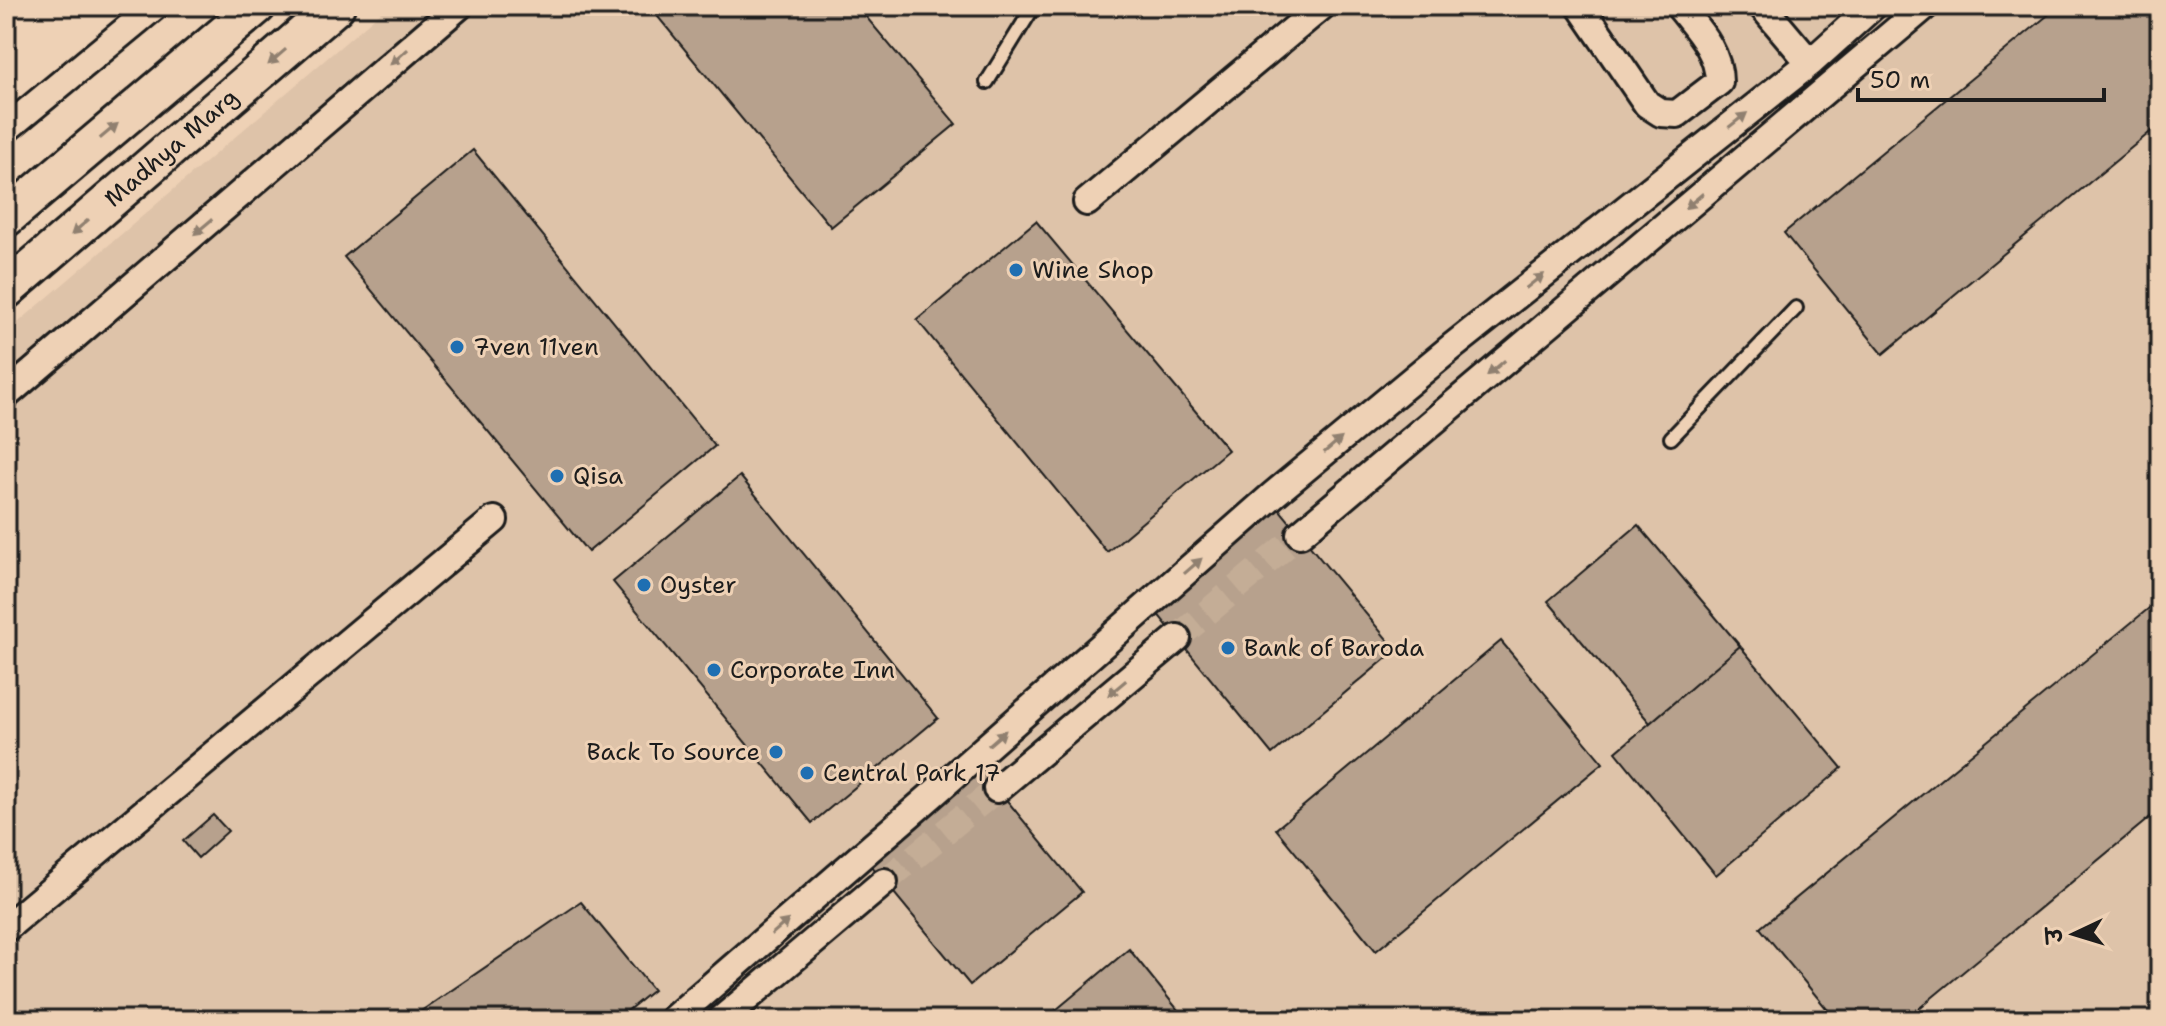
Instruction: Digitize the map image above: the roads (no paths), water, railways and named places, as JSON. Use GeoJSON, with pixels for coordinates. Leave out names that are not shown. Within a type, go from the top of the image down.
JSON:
{"type":"FeatureCollection","features":[{"type":"Feature","properties":{"kind":"main road"},"geometry":{"type":"LineString","coordinates":[[6,218],[257,6]]}},
{"type":"Feature","properties":{"kind":"main road","name":"Madhya Marg"},"geometry":{"type":"LineString","coordinates":[[6,290],[336,6]]}},
{"type":"Feature","properties":{"kind":"street"},"geometry":{"type":"LineString","coordinates":[[6,129],[155,6]]}},
{"type":"Feature","properties":{"kind":"street"},"geometry":{"type":"LineString","coordinates":[[6,395],[459,6]]}},
{"type":"Feature","properties":{"kind":"street"},"geometry":{"type":"LineString","coordinates":[[1087,202],[1322,6]]}},
{"type":"Feature","properties":{"kind":"street"},"geometry":{"type":"LineString","coordinates":[[1580,6],[1647,104],[1661,113],[1677,114],[1719,82],[1719,67],[1708,44],[1679,6]]}},
{"type":"Feature","properties":{"kind":"street"},"geometry":{"type":"LineString","coordinates":[[1762,6],[1810,63]]}},
{"type":"Feature","properties":{"kind":"street"},"geometry":{"type":"LineString","coordinates":[[672,1020],[1273,495],[1453,346],[1810,63],[1873,6]]}},
{"type":"Feature","properties":{"kind":"street"},"geometry":{"type":"LineString","coordinates":[[1300,534],[1925,6]]}},
{"type":"Feature","properties":{"kind":"street"},"geometry":{"type":"LineString","coordinates":[[6,928],[494,520]]}},
{"type":"Feature","properties":{"kind":"street"},"geometry":{"type":"LineString","coordinates":[[997,789],[1177,638]]}},
{"type":"Feature","properties":{"kind":"street"},"geometry":{"type":"LineString","coordinates":[[727,1015],[884,882]]}},
{"type":"Feature","properties":{"kind":"lane"},"geometry":{"type":"LineString","coordinates":[[987,82],[1034,6]]}},
{"type":"Feature","properties":{"kind":"lane"},"geometry":{"type":"LineString","coordinates":[[1671,438],[1796,308]]}},
{"type":"Feature","properties":{"kind":"tunnel"},"geometry":{"type":"LineString","coordinates":[[1177,638],[1300,534]]}},
{"type":"Feature","properties":{"kind":"tunnel"},"geometry":{"type":"LineString","coordinates":[[884,882],[997,789]]}},
{"type":"Feature","properties":{"kind":"place","name":"Wine Shop"},"geometry":{"type":"Point","coordinates":[1016,270]}},
{"type":"Feature","properties":{"kind":"place","name":"7ven 11ven"},"geometry":{"type":"Point","coordinates":[457,347]}},
{"type":"Feature","properties":{"kind":"place","name":"Qisa"},"geometry":{"type":"Point","coordinates":[557,476]}},
{"type":"Feature","properties":{"kind":"place","name":"Oyster"},"geometry":{"type":"Point","coordinates":[644,585]}},
{"type":"Feature","properties":{"kind":"place","name":"Bank of Baroda"},"geometry":{"type":"Point","coordinates":[1228,648]}},
{"type":"Feature","properties":{"kind":"place","name":"Corporate Inn"},"geometry":{"type":"Point","coordinates":[714,670]}},
{"type":"Feature","properties":{"kind":"place","name":"Back To Source"},"geometry":{"type":"Point","coordinates":[776,752]}},
{"type":"Feature","properties":{"kind":"place","name":"Central Park 17"},"geometry":{"type":"Point","coordinates":[807,773]}}]}
